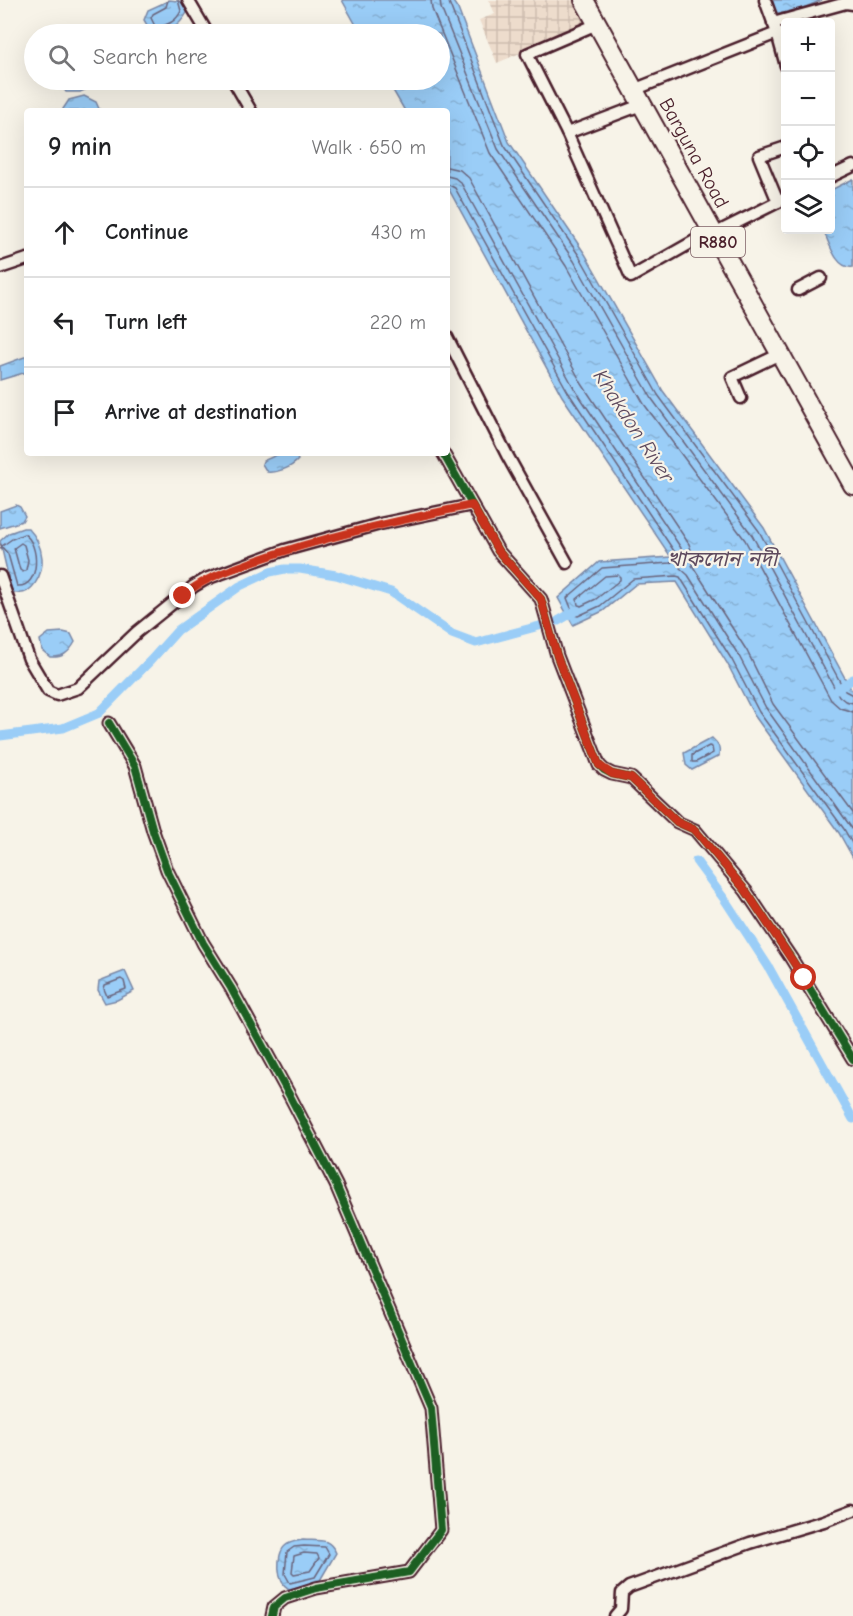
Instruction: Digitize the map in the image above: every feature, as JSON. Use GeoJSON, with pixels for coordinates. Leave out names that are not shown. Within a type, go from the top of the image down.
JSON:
{"type":"FeatureCollection","features":[{"type":"Feature","properties":{"kind":"main road","name":"Barguna Road"},"geometry":{"type":"LineString","coordinates":[[584,0],[853,463]]}},
{"type":"Feature","properties":{"kind":"main road","name":"Barguna Road"},"geometry":{"type":"LineString","coordinates":[[593,0],[641,96]]}},
{"type":"Feature","properties":{"kind":"main road","name":"Barguna Road"},"geometry":{"type":"LineString","coordinates":[[717,231],[780,354],[853,485]]}},
{"type":"Feature","properties":{"kind":"street"},"geometry":{"type":"LineString","coordinates":[[188,0],[202,24]]}},
{"type":"Feature","properties":{"kind":"street"},"geometry":{"type":"LineString","coordinates":[[765,0],[781,49]]}},
{"type":"Feature","properties":{"kind":"street"},"geometry":{"type":"LineString","coordinates":[[567,134],[775,28],[846,3],[853,4]]}},
{"type":"Feature","properties":{"kind":"street"},"geometry":{"type":"LineString","coordinates":[[597,24],[527,54],[567,134],[631,278],[717,231],[781,200]]}},
{"type":"Feature","properties":{"kind":"street"},"geometry":{"type":"LineString","coordinates":[[239,90],[249,108]]}},
{"type":"Feature","properties":{"kind":"street"},"geometry":{"type":"LineString","coordinates":[[781,149],[759,156],[781,198]]}},
{"type":"Feature","properties":{"kind":"street"},"geometry":{"type":"LineString","coordinates":[[835,175],[853,166]]}},
{"type":"Feature","properties":{"kind":"street"},"geometry":{"type":"LineString","coordinates":[[0,268],[24,260]]}},
{"type":"Feature","properties":{"kind":"street"},"geometry":{"type":"LineString","coordinates":[[798,290],[821,278]]}},
{"type":"Feature","properties":{"kind":"street"},"geometry":{"type":"LineString","coordinates":[[450,343],[507,455],[567,563]]}},
{"type":"Feature","properties":{"kind":"street"},"geometry":{"type":"LineString","coordinates":[[741,398],[732,377],[780,354]]}},
{"type":"Feature","properties":{"kind":"street"},"geometry":{"type":"LineString","coordinates":[[445,456],[498,551],[541,599],[557,656],[599,765],[612,774],[631,778],[677,822],[695,830],[746,891],[791,958],[853,1059]]}},
{"type":"Feature","properties":{"kind":"street"},"geometry":{"type":"LineString","coordinates":[[0,576],[29,659],[48,691],[57,695],[78,688],[137,632],[206,579],[285,550],[380,524],[472,505]]}},
{"type":"Feature","properties":{"kind":"street"},"geometry":{"type":"LineString","coordinates":[[109,723],[135,766],[153,831],[167,870],[202,943],[231,988],[336,1185],[431,1408],[441,1530],[408,1572],[316,1588],[285,1598],[274,1607],[272,1616]]}},
{"type":"Feature","properties":{"kind":"street"},"geometry":{"type":"LineString","coordinates":[[615,1616],[621,1609],[622,1593],[629,1587],[853,1510]]}},
{"type":"Feature","properties":{"kind":"shaded area"},"geometry":{"type":"Polygon","coordinates":[[[489,0],[577,0],[590,23],[497,63],[479,20],[495,14],[489,0]]]}},
{"type":"Feature","properties":{"kind":"water"},"geometry":{"type":"Polygon","coordinates":[[[170,0],[184,2],[188,11],[178,24],[146,24],[144,20],[148,10],[170,0]]]}},
{"type":"Feature","properties":{"kind":"water","name":"খাকদোন নদী"},"geometry":{"type":"Polygon","coordinates":[[[342,0],[452,0],[458,9],[509,142],[585,254],[663,391],[764,528],[853,693],[853,858],[839,833],[754,715],[727,663],[677,582],[636,584],[603,611],[573,625],[558,598],[599,562],[671,557],[562,396],[450,191],[450,108],[403,108],[393,90],[450,90],[450,24],[355,24],[342,0]]]}},
{"type":"Feature","properties":{"kind":"water"},"geometry":{"type":"Polygon","coordinates":[[[769,0],[822,0],[798,10],[780,13],[775,12],[769,0]]]}},
{"type":"Feature","properties":{"kind":"water"},"geometry":{"type":"Polygon","coordinates":[[[65,90],[84,90],[80,92],[66,92],[65,90]]]}},
{"type":"Feature","properties":{"kind":"water"},"geometry":{"type":"Polygon","coordinates":[[[84,96],[96,102],[99,108],[64,108],[69,100],[84,96]]]}},
{"type":"Feature","properties":{"kind":"water"},"geometry":{"type":"Polygon","coordinates":[[[853,179],[853,267],[847,267],[838,260],[825,234],[835,234],[835,188],[853,179]]]}},
{"type":"Feature","properties":{"kind":"water"},"geometry":{"type":"Polygon","coordinates":[[[24,357],[24,373],[0,380],[0,366],[24,357]]]}},
{"type":"Feature","properties":{"kind":"water"},"geometry":{"type":"Polygon","coordinates":[[[274,456],[296,456],[298,460],[275,472],[267,472],[262,464],[263,461],[274,456]]]}},
{"type":"Feature","properties":{"kind":"water"},"geometry":{"type":"Polygon","coordinates":[[[16,505],[20,507],[25,516],[22,521],[0,528],[0,511],[16,505]]]}},
{"type":"Feature","properties":{"kind":"water"},"geometry":{"type":"Polygon","coordinates":[[[28,528],[36,538],[41,550],[42,564],[35,584],[31,589],[19,593],[13,592],[11,588],[0,541],[9,533],[28,528]]]}},
{"type":"Feature","properties":{"kind":"water"},"geometry":{"type":"Polygon","coordinates":[[[49,633],[71,634],[75,642],[65,654],[50,657],[42,650],[40,640],[49,633]]]}},
{"type":"Feature","properties":{"kind":"water"},"geometry":{"type":"Polygon","coordinates":[[[712,738],[719,746],[719,756],[692,770],[686,765],[684,753],[712,738]]]}},
{"type":"Feature","properties":{"kind":"water"},"geometry":{"type":"Polygon","coordinates":[[[125,971],[134,991],[117,1000],[105,1003],[98,990],[99,981],[125,971]]]}},
{"type":"Feature","properties":{"kind":"water"},"geometry":{"type":"Polygon","coordinates":[[[303,1540],[327,1542],[336,1553],[319,1582],[289,1589],[280,1574],[280,1555],[287,1544],[303,1540]]]}},
{"type":"Feature","properties":{"kind":"waterway"},"geometry":{"type":"LineString","coordinates":[[0,736],[63,728],[99,713],[178,630],[240,586],[270,572],[300,569],[336,575],[391,592],[452,634],[476,643],[543,625]]}},
{"type":"Feature","properties":{"kind":"waterway"},"geometry":{"type":"LineString","coordinates":[[558,621],[577,610]]}},
{"type":"Feature","properties":{"kind":"waterway"},"geometry":{"type":"LineString","coordinates":[[838,689],[853,679]]}},
{"type":"Feature","properties":{"kind":"waterway"},"geometry":{"type":"LineString","coordinates":[[696,861],[725,900],[768,966],[853,1119]]}},
{"type":"Feature","properties":{"kind":"cycle path"},"geometry":{"type":"LineString","coordinates":[[445,456],[498,551],[541,599],[557,656],[599,765],[612,774],[631,778],[677,822],[695,830],[746,891],[791,958],[853,1059]]}},
{"type":"Feature","properties":{"kind":"cycle path"},"geometry":{"type":"LineString","coordinates":[[109,723],[135,766],[153,831],[167,870],[203,943],[231,988],[336,1185],[431,1408],[441,1530],[409,1572],[316,1588],[285,1598],[274,1607],[272,1616]]}},
{"type":"Feature","properties":{"kind":"route"},"geometry":{"type":"LineString","coordinates":[[183,596],[206,579],[285,550],[380,524],[472,505],[498,551],[541,599],[557,656],[599,765],[612,774],[631,778],[677,822],[695,830],[746,891],[804,978]]}},
{"type":"Feature","properties":{"kind":"water label","name":"Khakdon River"},"geometry":{"type":"Point","coordinates":[634,426]}}]}
